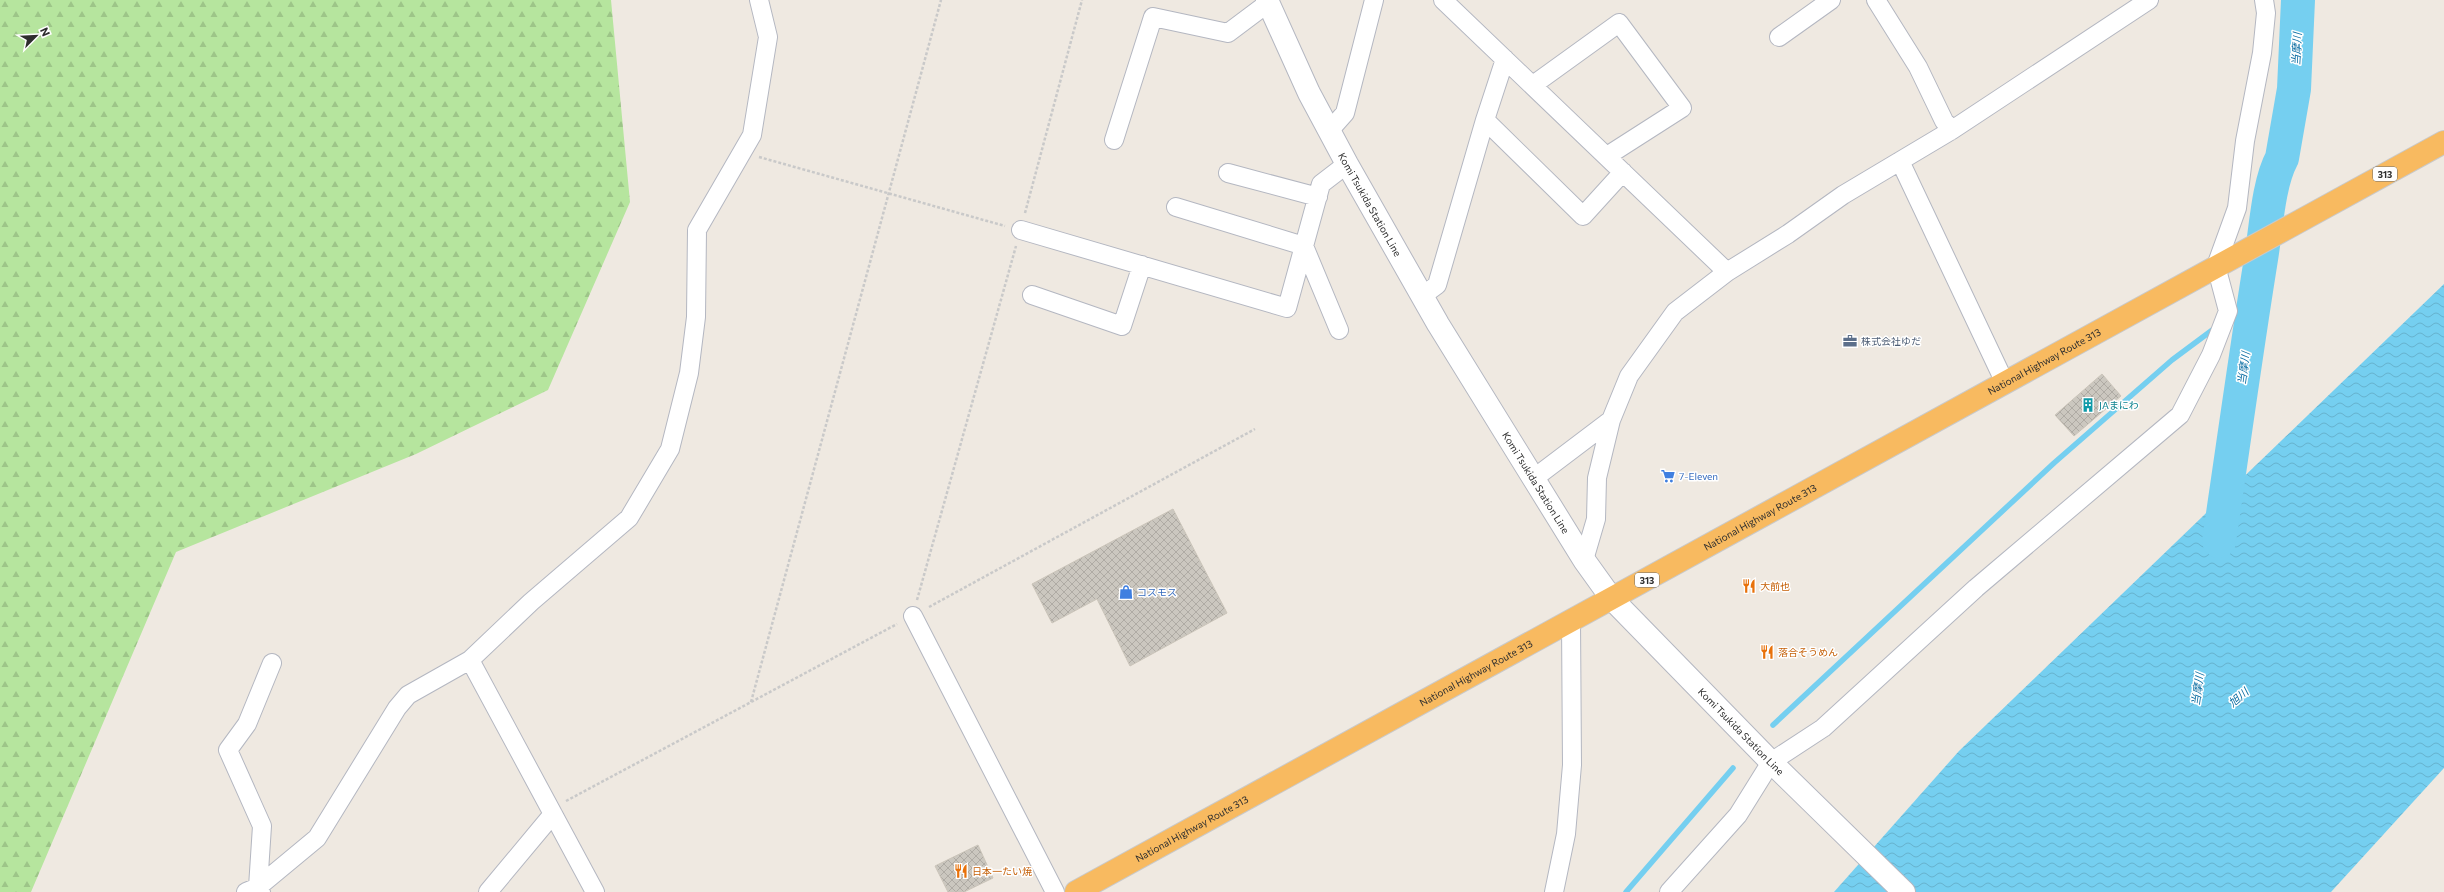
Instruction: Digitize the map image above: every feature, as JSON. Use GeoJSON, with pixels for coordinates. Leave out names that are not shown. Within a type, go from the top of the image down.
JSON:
{"type":"FeatureCollection","features":[{"type":"Feature","properties":{"kind":"highway","name":"National Highway Route 313"},"geometry":{"type":"LineString","coordinates":[[1076,892],[1571,622],[2444,142]]}},
{"type":"Feature","properties":{"kind":"main road","name":"Komi Tsukida Station Line"},"geometry":{"type":"LineString","coordinates":[[1268,1],[1309,93],[1347,164],[1422,296],[1584,560],[1612,599],[1771,762],[1904,892]]}},
{"type":"Feature","properties":{"kind":"street"},"geometry":{"type":"LineString","coordinates":[[255,890],[317,838],[396,708],[408,695],[470,660],[531,602],[629,518],[670,449],[689,373],[696,317],[697,230],[752,135],[768,37],[759,0]]}},
{"type":"Feature","properties":{"kind":"street"},"geometry":{"type":"LineString","coordinates":[[1330,131],[1345,113],[1374,0]]}},
{"type":"Feature","properties":{"kind":"street"},"geometry":{"type":"LineString","coordinates":[[1443,0],[1727,272]]}},
{"type":"Feature","properties":{"kind":"street"},"geometry":{"type":"LineString","coordinates":[[1779,37],[1831,0]]}},
{"type":"Feature","properties":{"kind":"street"},"geometry":{"type":"LineString","coordinates":[[1876,0],[1918,67],[1944,121],[1952,130]]}},
{"type":"Feature","properties":{"kind":"street"},"geometry":{"type":"LineString","coordinates":[[1584,560],[1596,519],[1597,478],[1611,420],[1629,376],[1675,312],[1727,272],[1788,234],[1842,195],[1952,130],[2149,0]]}},
{"type":"Feature","properties":{"kind":"street"},"geometry":{"type":"LineString","coordinates":[[1669,892],[1738,815],[1771,762],[1823,728],[1976,588],[2180,415],[2211,355],[2228,311],[2217,266],[2237,208],[2245,142],[2262,53],[2266,13],[2264,0]]}},
{"type":"Feature","properties":{"kind":"street"},"geometry":{"type":"LineString","coordinates":[[1114,140],[1153,16],[1228,33],[1268,1]]}},
{"type":"Feature","properties":{"kind":"street"},"geometry":{"type":"LineString","coordinates":[[1533,85],[1620,23],[1682,108],[1607,156]]}},
{"type":"Feature","properties":{"kind":"street"},"geometry":{"type":"LineString","coordinates":[[1422,296],[1438,285],[1504,59]]}},
{"type":"Feature","properties":{"kind":"street"},"geometry":{"type":"LineString","coordinates":[[1485,120],[1583,216],[1623,172]]}},
{"type":"Feature","properties":{"kind":"street"},"geometry":{"type":"LineString","coordinates":[[1900,161],[2005,383]]}},
{"type":"Feature","properties":{"kind":"street"},"geometry":{"type":"LineString","coordinates":[[1020,230],[1287,308],[1322,184],[1347,164]]}},
{"type":"Feature","properties":{"kind":"street"},"geometry":{"type":"LineString","coordinates":[[1228,173],[1318,198]]}},
{"type":"Feature","properties":{"kind":"street"},"geometry":{"type":"LineString","coordinates":[[1176,206],[1304,246]]}},
{"type":"Feature","properties":{"kind":"street"},"geometry":{"type":"LineString","coordinates":[[1304,246],[1339,330]]}},
{"type":"Feature","properties":{"kind":"street"},"geometry":{"type":"LineString","coordinates":[[1032,295],[1122,326],[1142,265]]}},
{"type":"Feature","properties":{"kind":"street"},"geometry":{"type":"LineString","coordinates":[[1533,479],[1611,420]]}},
{"type":"Feature","properties":{"kind":"street"},"geometry":{"type":"LineString","coordinates":[[913,616],[1055,892]]}},
{"type":"Feature","properties":{"kind":"street"},"geometry":{"type":"LineString","coordinates":[[1554,892],[1566,834],[1572,766],[1571,622]]}},
{"type":"Feature","properties":{"kind":"street"},"geometry":{"type":"LineString","coordinates":[[470,660],[595,892]]}},
{"type":"Feature","properties":{"kind":"street"},"geometry":{"type":"LineString","coordinates":[[255,890],[262,826],[228,750],[247,724],[272,663]]}},
{"type":"Feature","properties":{"kind":"street"},"geometry":{"type":"LineString","coordinates":[[488,892],[553,814]]}},
{"type":"Feature","properties":{"kind":"path"},"geometry":{"type":"LineString","coordinates":[[751,702],[941,0]]}},
{"type":"Feature","properties":{"kind":"path"},"geometry":{"type":"LineString","coordinates":[[913,616],[1082,0]]}},
{"type":"Feature","properties":{"kind":"path"},"geometry":{"type":"LineString","coordinates":[[742,152],[1020,230]]}},
{"type":"Feature","properties":{"kind":"path"},"geometry":{"type":"LineString","coordinates":[[553,814],[565,801],[913,616],[1255,429]]}},
{"type":"Feature","properties":{"kind":"green space"},"geometry":{"type":"Polygon","coordinates":[[[0,0],[611,0],[630,202],[548,390],[416,454],[176,552],[31,892],[0,892],[0,0]]]}},
{"type":"Feature","properties":{"kind":"water","name":"旭川"},"geometry":{"type":"Polygon","coordinates":[[[2444,284],[2444,768],[2331,892],[1834,892],[1959,751],[2444,284]]]}},
{"type":"Feature","properties":{"kind":"building","name":"JAまにわ"},"geometry":{"type":"Polygon","coordinates":[[[2102,374],[2121,396],[2074,436],[2055,415],[2102,374]]]}},
{"type":"Feature","properties":{"kind":"building","name":"コスモス"},"geometry":{"type":"Polygon","coordinates":[[[1173,509],[1227,613],[1130,666],[1097,599],[1052,623],[1032,584],[1173,509]]]}},
{"type":"Feature","properties":{"kind":"building"},"geometry":{"type":"Polygon","coordinates":[[[978,845],[993,878],[964,892],[948,892],[935,866],[978,845]]]}},
{"type":"Feature","properties":{"kind":"waterway","name":"当摩川"},"geometry":{"type":"LineString","coordinates":[[2219,541],[2268,207],[2277,169],[2282,158],[2294,89],[2298,0]]}},
{"type":"Feature","properties":{"kind":"waterway"},"geometry":{"type":"LineString","coordinates":[[2230,317],[2254,300]]}},
{"type":"Feature","properties":{"kind":"waterway"},"geometry":{"type":"LineString","coordinates":[[1773,725],[2054,463],[2172,360],[2215,328]]}},
{"type":"Feature","properties":{"kind":"waterway"},"geometry":{"type":"LineString","coordinates":[[1626,892],[1733,768]]}},
{"type":"Feature","properties":{"kind":"place","name":"株式会社ゆだ"},"geometry":{"type":"Point","coordinates":[1850,341]}},
{"type":"Feature","properties":{"kind":"place","name":"JAまにわ"},"geometry":{"type":"Point","coordinates":[2088,405]}},
{"type":"Feature","properties":{"kind":"place","name":"7-Eleven"},"geometry":{"type":"Point","coordinates":[1668,476]}},
{"type":"Feature","properties":{"kind":"place","name":"大前也"},"geometry":{"type":"Point","coordinates":[1749,586]}},
{"type":"Feature","properties":{"kind":"place","name":"コスモス"},"geometry":{"type":"Point","coordinates":[1126,592]}},
{"type":"Feature","properties":{"kind":"place","name":"落合そうめん"},"geometry":{"type":"Point","coordinates":[1767,652]}},
{"type":"Feature","properties":{"kind":"place","name":"日本一たい焼"},"geometry":{"type":"Point","coordinates":[961,871]}}]}
